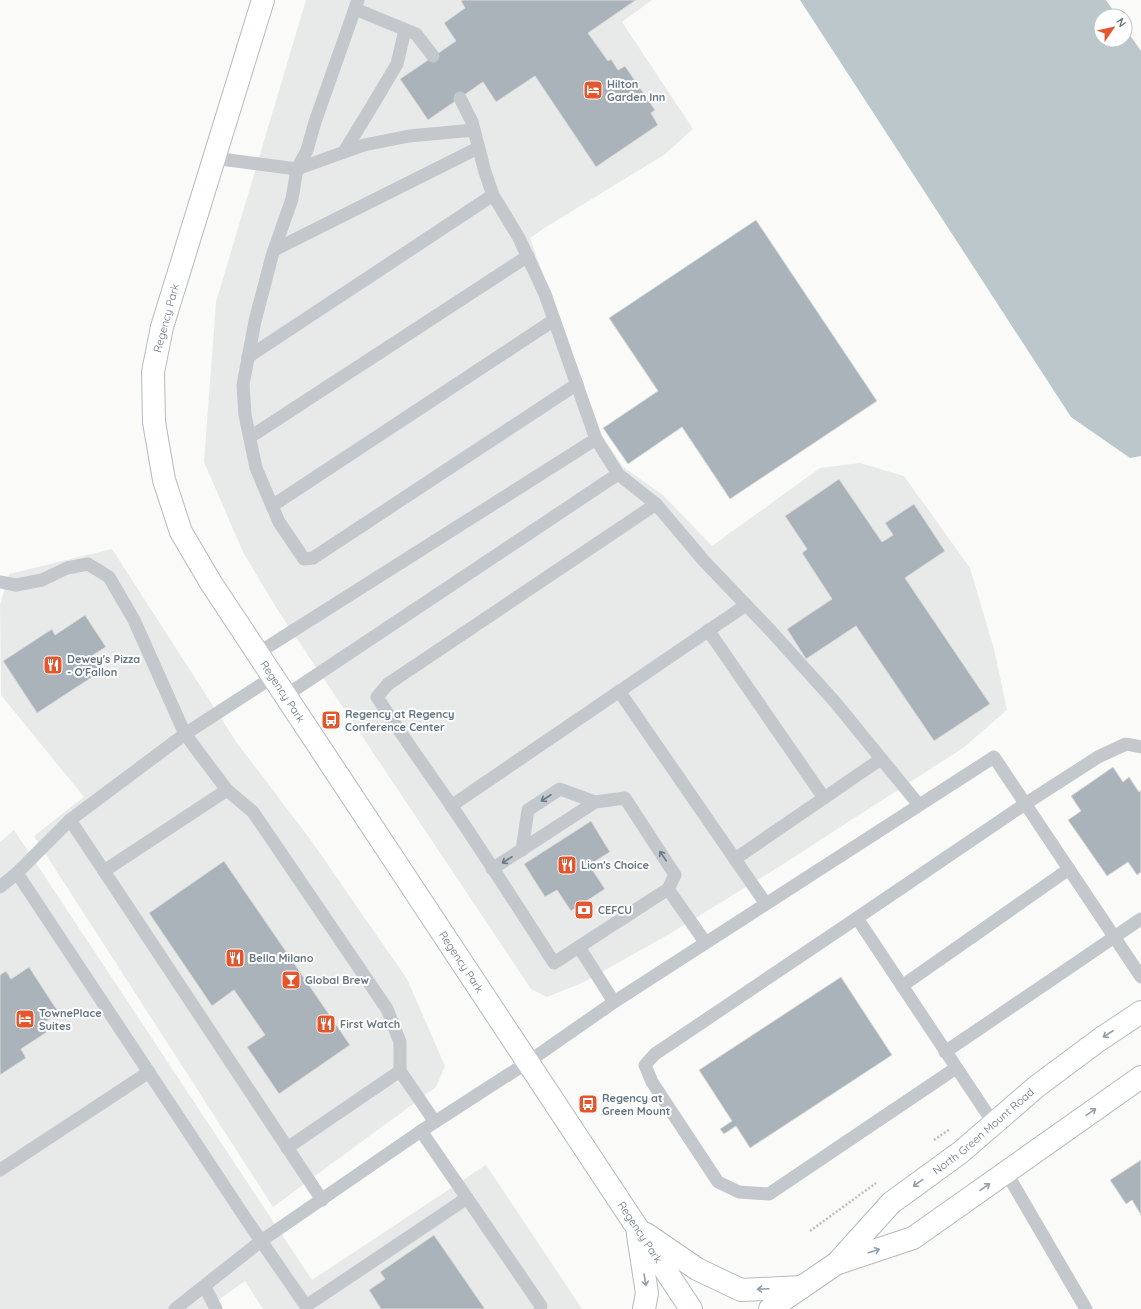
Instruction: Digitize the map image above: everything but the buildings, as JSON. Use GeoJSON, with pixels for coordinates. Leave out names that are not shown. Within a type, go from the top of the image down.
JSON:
{"type":"FeatureCollection","features":[{"type":"Feature","properties":{"kind":"street","name":"Regency Park"},"geometry":{"type":"LineString","coordinates":[[263,0],[162,327],[153,372],[154,422],[164,480],[181,532],[211,583],[285,696],[691,1309]]}},
{"type":"Feature","properties":{"kind":"street","name":"North Green Mount Road"},"geometry":{"type":"LineString","coordinates":[[770,1309],[837,1263],[891,1203],[961,1152],[1036,1087],[1099,1040],[1141,1012]]}},
{"type":"Feature","properties":{"kind":"street","name":"North Green Mount Road"},"geometry":{"type":"LineString","coordinates":[[837,1263],[913,1238],[1141,1076]]}},
{"type":"Feature","properties":{"kind":"street"},"geometry":{"type":"LineString","coordinates":[[637,1227],[697,1269],[741,1290],[802,1287]]}},
{"type":"Feature","properties":{"kind":"street"},"geometry":{"type":"LineString","coordinates":[[637,1227],[647,1293],[644,1309]]}},
{"type":"Feature","properties":{"kind":"lane"},"geometry":{"type":"LineString","coordinates":[[433,56],[416,34],[405,30],[356,4],[315,122],[307,150],[297,169],[292,199],[274,250],[254,321],[243,386],[245,415],[256,468],[279,522],[304,559],[313,558],[577,384]]}},
{"type":"Feature","properties":{"kind":"lane"},"geometry":{"type":"LineString","coordinates":[[344,152],[397,64],[405,30]]}},
{"type":"Feature","properties":{"kind":"lane"},"geometry":{"type":"LineString","coordinates":[[460,98],[472,122],[478,148],[493,195],[528,256],[545,294],[596,439],[618,474],[656,504],[704,561],[835,702],[919,805]]}},
{"type":"Feature","properties":{"kind":"lane"},"geometry":{"type":"LineString","coordinates":[[214,158],[297,169],[364,145],[409,136],[474,130]]}},
{"type":"Feature","properties":{"kind":"lane"},"geometry":{"type":"LineString","coordinates":[[274,250],[478,148]]}},
{"type":"Feature","properties":{"kind":"lane"},"geometry":{"type":"LineString","coordinates":[[248,357],[493,195]]}},
{"type":"Feature","properties":{"kind":"lane"},"geometry":{"type":"LineString","coordinates":[[250,438],[528,256]]}},
{"type":"Feature","properties":{"kind":"lane"},"geometry":{"type":"LineString","coordinates":[[272,506],[554,320]]}},
{"type":"Feature","properties":{"kind":"lane"},"geometry":{"type":"LineString","coordinates":[[258,653],[596,439]]}},
{"type":"Feature","properties":{"kind":"lane"},"geometry":{"type":"LineString","coordinates":[[285,696],[618,474]]}},
{"type":"Feature","properties":{"kind":"lane"},"geometry":{"type":"LineString","coordinates":[[492,869],[595,802],[625,798],[676,875],[668,889],[554,963],[378,697],[388,684],[656,504]]}},
{"type":"Feature","properties":{"kind":"lane"},"geometry":{"type":"LineString","coordinates":[[0,582],[16,584],[42,580],[67,568],[88,564],[109,577],[134,620],[185,734],[227,790],[253,812],[387,1009],[400,1042],[400,1071],[435,1122]]}},
{"type":"Feature","properties":{"kind":"lane"},"geometry":{"type":"LineString","coordinates":[[451,806],[746,605]]}},
{"type":"Feature","properties":{"kind":"lane"},"geometry":{"type":"LineString","coordinates":[[708,630],[824,798]]}},
{"type":"Feature","properties":{"kind":"lane"},"geometry":{"type":"LineString","coordinates":[[0,887],[17,873],[70,820],[185,734],[273,677]]}},
{"type":"Feature","properties":{"kind":"lane"},"geometry":{"type":"LineString","coordinates":[[619,691],[766,904]]}},
{"type":"Feature","properties":{"kind":"lane"},"geometry":{"type":"LineString","coordinates":[[956,1068],[769,1194],[739,1192],[718,1182],[652,1082],[645,1065],[655,1054],[1098,757],[1126,744],[1141,747]]}},
{"type":"Feature","properties":{"kind":"lane"},"geometry":{"type":"LineString","coordinates":[[175,1309],[261,1241],[421,1131],[528,1062],[614,1002],[705,942],[994,756],[1141,977]]}},
{"type":"Feature","properties":{"kind":"lane"},"geometry":{"type":"LineString","coordinates":[[735,859],[881,759]]}},
{"type":"Feature","properties":{"kind":"lane"},"geometry":{"type":"LineString","coordinates":[[522,850],[528,810],[534,806],[560,789],[595,802]]}},
{"type":"Feature","properties":{"kind":"lane"},"geometry":{"type":"LineString","coordinates":[[104,871],[227,790]]}},
{"type":"Feature","properties":{"kind":"lane"},"geometry":{"type":"LineString","coordinates":[[70,820],[322,1200]]}},
{"type":"Feature","properties":{"kind":"lane"},"geometry":{"type":"LineString","coordinates":[[902,986],[1069,869]]}},
{"type":"Feature","properties":{"kind":"lane"},"geometry":{"type":"LineString","coordinates":[[17,873],[261,1241],[307,1307],[467,1198]]}},
{"type":"Feature","properties":{"kind":"lane"},"geometry":{"type":"LineString","coordinates":[[668,889],[705,942]]}},
{"type":"Feature","properties":{"kind":"lane"},"geometry":{"type":"LineString","coordinates":[[857,918],[994,1124]]}},
{"type":"Feature","properties":{"kind":"lane"},"geometry":{"type":"LineString","coordinates":[[945,1052],[1141,919]]}},
{"type":"Feature","properties":{"kind":"lane"},"geometry":{"type":"LineString","coordinates":[[579,948],[614,1002]]}},
{"type":"Feature","properties":{"kind":"lane"},"geometry":{"type":"LineString","coordinates":[[287,1148],[400,1071]]}},
{"type":"Feature","properties":{"kind":"lane"},"geometry":{"type":"LineString","coordinates":[[0,1170],[149,1072]]}},
{"type":"Feature","properties":{"kind":"lane"},"geometry":{"type":"LineString","coordinates":[[421,1131],[541,1306],[540,1309]]}},
{"type":"Feature","properties":{"kind":"lane"},"geometry":{"type":"LineString","coordinates":[[1006,1172],[1086,1309]]}},
{"type":"Feature","properties":{"kind":"lane"},"geometry":{"type":"LineString","coordinates":[[205,1286],[216,1309]]}},
{"type":"Feature","properties":{"kind":"shaded area"},"geometry":{"type":"Polygon","coordinates":[[[306,0],[652,0],[622,22],[693,129],[664,155],[530,238],[599,431],[623,467],[663,495],[712,546],[820,468],[860,463],[904,476],[970,568],[994,649],[1007,710],[963,748],[777,868],[671,933],[584,982],[547,997],[531,989],[277,609],[243,552],[204,462],[216,302],[306,0]]]}},
{"type":"Feature","properties":{"kind":"shaded area"},"geometry":{"type":"Polygon","coordinates":[[[800,0],[1106,0],[1112,8],[1093,8],[1093,48],[1133,48],[1133,40],[1141,51],[1141,456],[1130,458],[1071,417],[800,0]]]}},
{"type":"Feature","properties":{"kind":"shaded area"},"geometry":{"type":"Polygon","coordinates":[[[112,549],[237,743],[310,839],[407,979],[445,1066],[436,1087],[273,1207],[34,836],[84,797],[1,695],[0,605],[9,574],[112,549]]]}},
{"type":"Feature","properties":{"kind":"shaded area"},"geometry":{"type":"Polygon","coordinates":[[[14,830],[312,1280],[486,1165],[582,1309],[263,1309],[245,1281],[206,1309],[0,1309],[0,842],[14,830]]]}},
{"type":"Feature","properties":{"kind":"place","name":"Hilton Garden Inn"},"geometry":{"type":"Point","coordinates":[593,90]}},
{"type":"Feature","properties":{"kind":"place","name":"Dewey's Pizza - O'Fallon"},"geometry":{"type":"Point","coordinates":[53,665]}},
{"type":"Feature","properties":{"kind":"place","name":"Regency at Regency Conference Center"},"geometry":{"type":"Point","coordinates":[331,720]}},
{"type":"Feature","properties":{"kind":"place","name":"Lion's Choice"},"geometry":{"type":"Point","coordinates":[567,865]}},
{"type":"Feature","properties":{"kind":"place","name":"CEFCU"},"geometry":{"type":"Point","coordinates":[584,910]}},
{"type":"Feature","properties":{"kind":"place","name":"Bella Milano"},"geometry":{"type":"Point","coordinates":[235,958]}},
{"type":"Feature","properties":{"kind":"place","name":"Global Brew"},"geometry":{"type":"Point","coordinates":[291,980]}},
{"type":"Feature","properties":{"kind":"place","name":"TownePlace Suites"},"geometry":{"type":"Point","coordinates":[25,1019]}},
{"type":"Feature","properties":{"kind":"place","name":"First Watch"},"geometry":{"type":"Point","coordinates":[326,1024]}},
{"type":"Feature","properties":{"kind":"place","name":"Regency at Green Mount"},"geometry":{"type":"Point","coordinates":[588,1104]}}]}
